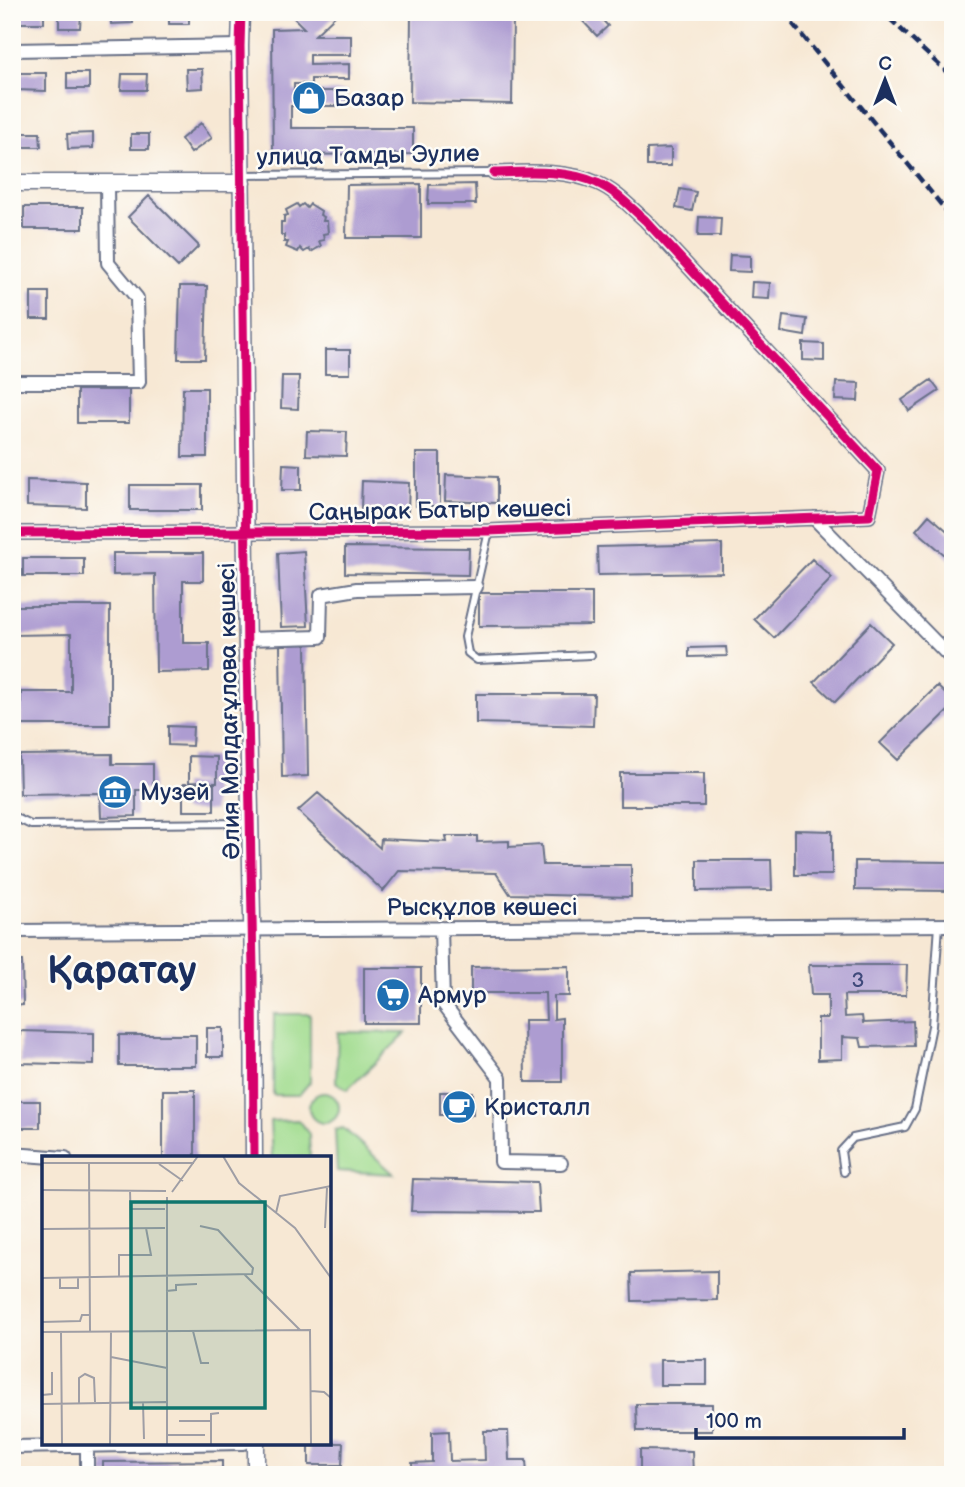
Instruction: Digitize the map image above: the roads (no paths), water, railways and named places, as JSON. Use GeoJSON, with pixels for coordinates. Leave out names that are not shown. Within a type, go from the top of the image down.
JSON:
{"type":"FeatureCollection","features":[{"type":"Feature","properties":{"kind":"street","name":"Әлия Молдағұлова көшесі"},"geometry":{"type":"LineString","coordinates":[[241,12],[246,639],[254,1156]]}},
{"type":"Feature","properties":{"kind":"street"},"geometry":{"type":"LineString","coordinates":[[12,50],[240,46]]}},
{"type":"Feature","properties":{"kind":"street","name":"Саңырак Батыр көшесі"},"geometry":{"type":"LineString","coordinates":[[12,533],[489,531],[869,516],[878,471],[624,200],[599,184],[574,176],[524,172],[494,173]]}},
{"type":"Feature","properties":{"kind":"street"},"geometry":{"type":"LineString","coordinates":[[12,183],[242,179]]}},
{"type":"Feature","properties":{"kind":"street"},"geometry":{"type":"LineString","coordinates":[[12,382],[139,382],[137,298],[108,263],[107,183]]}},
{"type":"Feature","properties":{"kind":"street"},"geometry":{"type":"LineString","coordinates":[[814,518],[953,660]]}},
{"type":"Feature","properties":{"kind":"street"},"geometry":{"type":"LineString","coordinates":[[246,639],[320,637],[321,595],[357,589],[476,587]]}},
{"type":"Feature","properties":{"kind":"street","name":"Рысқұлов көшесі"},"geometry":{"type":"LineString","coordinates":[[12,931],[946,925]]}},
{"type":"Feature","properties":{"kind":"street"},"geometry":{"type":"LineString","coordinates":[[441,928],[443,1003],[500,1078],[501,1162],[561,1163]]}},
{"type":"Feature","properties":{"kind":"street"},"geometry":{"type":"LineString","coordinates":[[12,1154],[42,1156]]}},
{"type":"Feature","properties":{"kind":"street"},"geometry":{"type":"LineString","coordinates":[[12,1447],[139,1445]]}},
{"type":"Feature","properties":{"kind":"street"},"geometry":{"type":"LineString","coordinates":[[256,1445],[256,1475]]}},
{"type":"Feature","properties":{"kind":"street"},"geometry":{"type":"LineString","coordinates":[[87,1446],[87,1475]]}},
{"type":"Feature","properties":{"kind":"lane","name":"улица Тамды Эулие"},"geometry":{"type":"LineString","coordinates":[[242,179],[494,173]]}},
{"type":"Feature","properties":{"kind":"lane"},"geometry":{"type":"LineString","coordinates":[[489,531],[465,637],[468,653],[477,660],[591,655]]}},
{"type":"Feature","properties":{"kind":"lane"},"geometry":{"type":"LineString","coordinates":[[12,816],[31,825],[250,823]]}},
{"type":"Feature","properties":{"kind":"lane"},"geometry":{"type":"LineString","coordinates":[[844,1172],[841,1151],[853,1138],[905,1127],[915,1109],[932,1026],[946,925]]}},
{"type":"Feature","properties":{"kind":"railway"},"geometry":{"type":"LineString","coordinates":[[783,12],[953,219]]}},
{"type":"Feature","properties":{"kind":"railway"},"geometry":{"type":"LineString","coordinates":[[889,18],[953,78]]}},
{"type":"Feature","properties":{"kind":"place","name":"Базар"},"geometry":{"type":"Point","coordinates":[309,98]}},
{"type":"Feature","properties":{"kind":"place","name":"Музей"},"geometry":{"type":"Point","coordinates":[115,792]}},
{"type":"Feature","properties":{"kind":"place","name":"Армур"},"geometry":{"type":"Point","coordinates":[393,995]}},
{"type":"Feature","properties":{"kind":"place","name":"Кристалл"},"geometry":{"type":"Point","coordinates":[459,1107]}},
{"type":"Feature","properties":{"kind":"district","name":"Қаратау"},"geometry":{"type":"Point","coordinates":[122,970]}}]}
